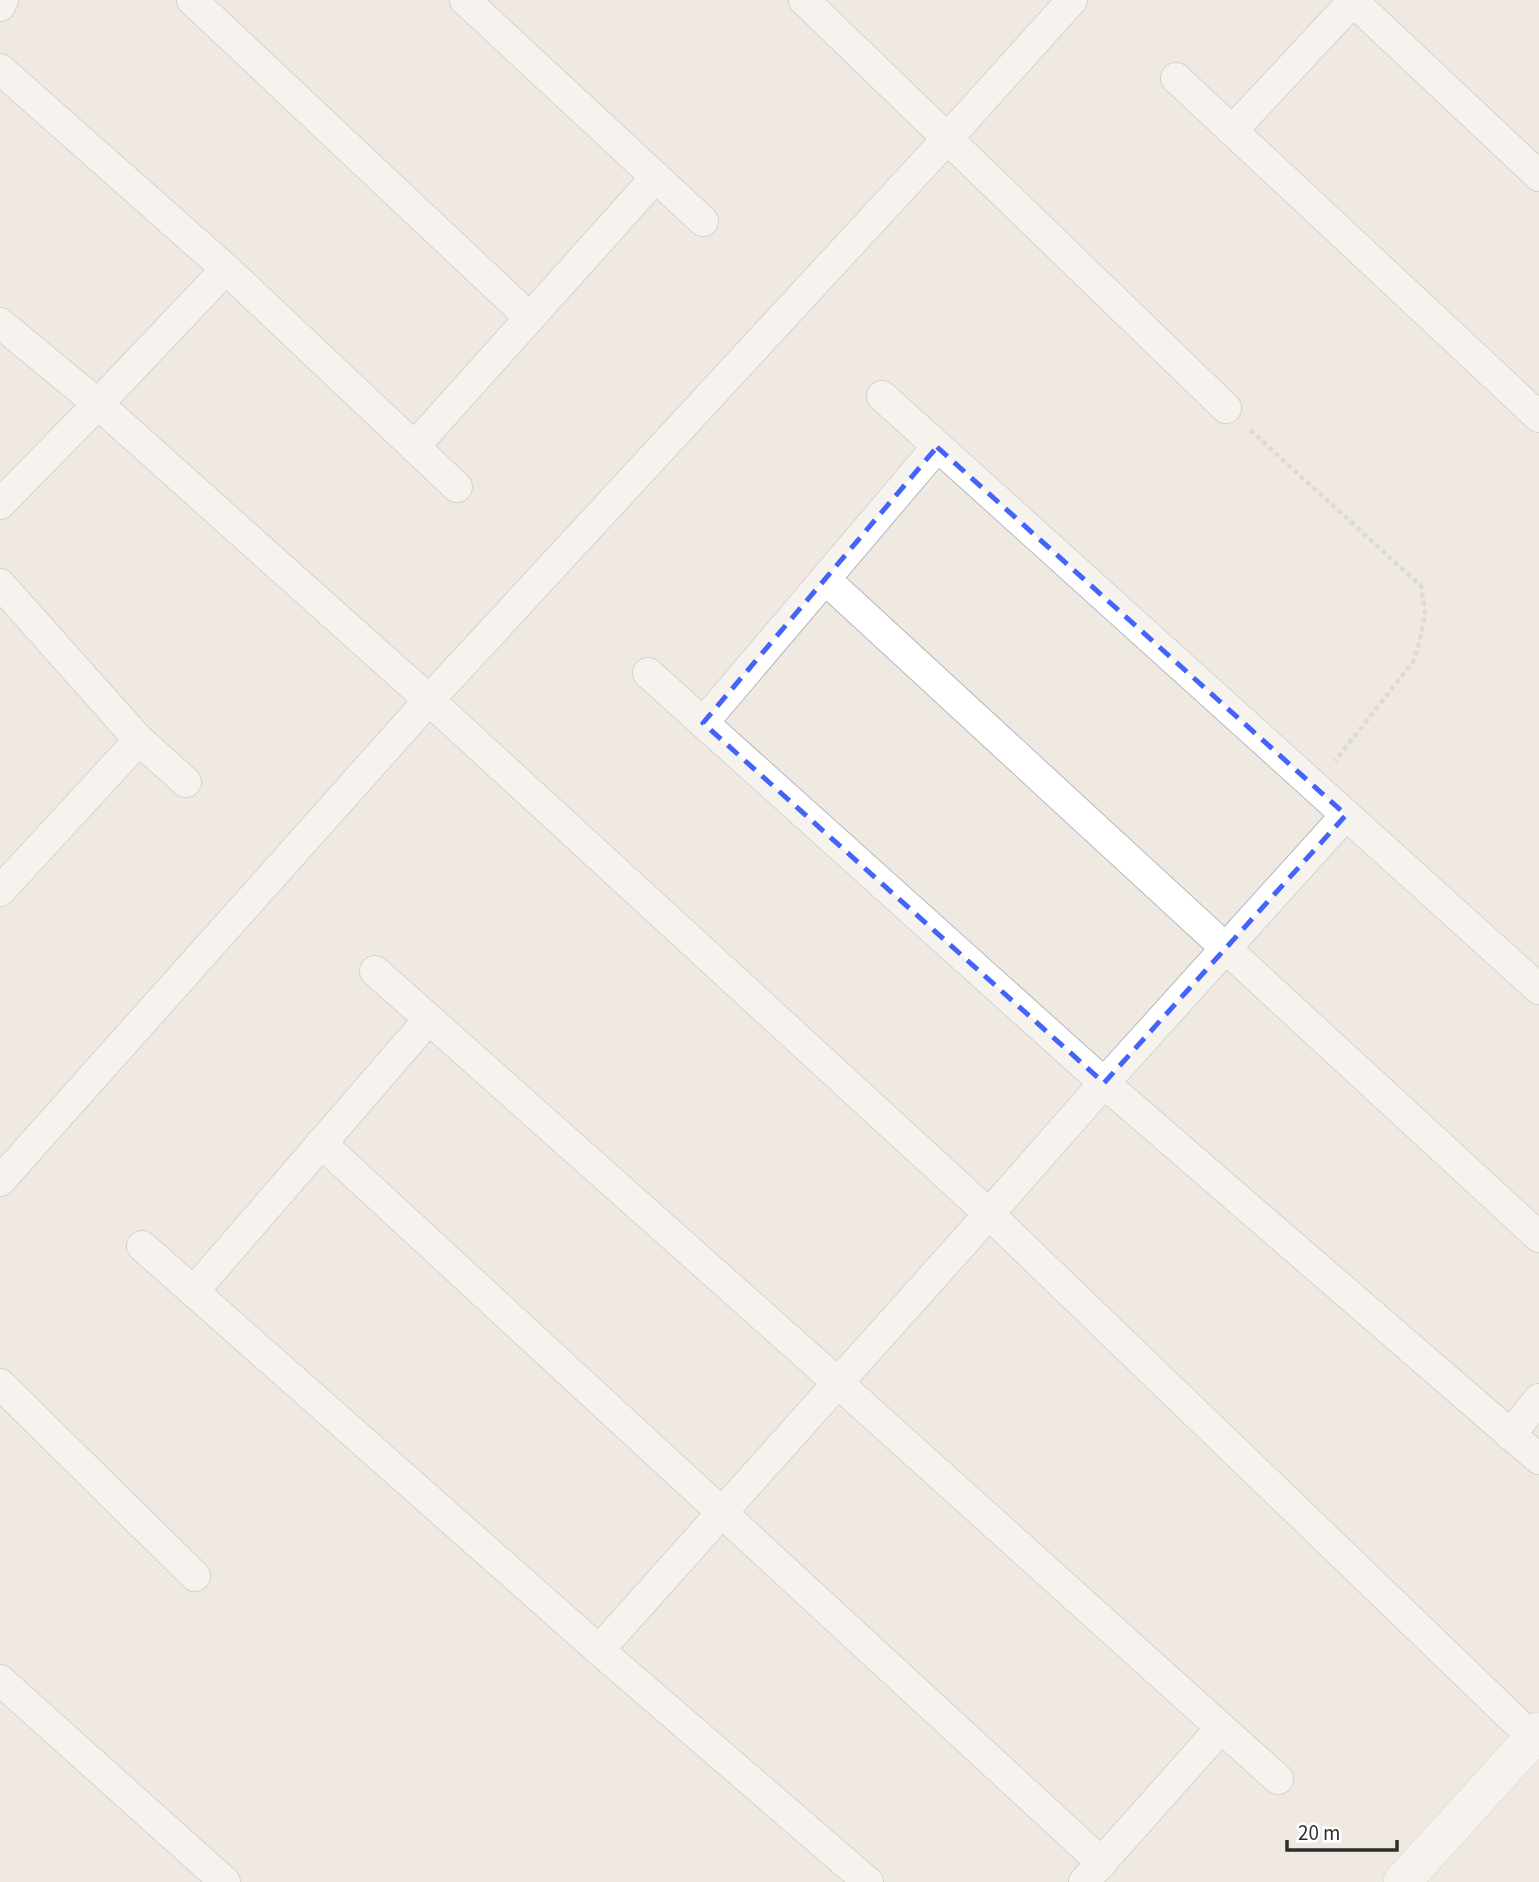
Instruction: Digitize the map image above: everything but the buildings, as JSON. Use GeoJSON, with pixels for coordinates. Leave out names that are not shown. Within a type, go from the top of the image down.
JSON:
{"type":"FeatureCollection","features":[{"type":"Feature","properties":{"kind":"street"},"geometry":{"type":"LineString","coordinates":[[0,6],[3,0]]}},
{"type":"Feature","properties":{"kind":"street"},"geometry":{"type":"LineString","coordinates":[[192,0],[530,318]]}},
{"type":"Feature","properties":{"kind":"street"},"geometry":{"type":"LineString","coordinates":[[466,0],[703,221]]}},
{"type":"Feature","properties":{"kind":"street"},"geometry":{"type":"LineString","coordinates":[[804,0],[1226,408]]}},
{"type":"Feature","properties":{"kind":"street"},"geometry":{"type":"LineString","coordinates":[[0,1181],[429,699],[947,139],[1072,0]]}},
{"type":"Feature","properties":{"kind":"street"},"geometry":{"type":"LineString","coordinates":[[1232,131],[1354,1],[1539,176]]}},
{"type":"Feature","properties":{"kind":"street"},"geometry":{"type":"LineString","coordinates":[[0,69],[226,269],[457,487]]}},
{"type":"Feature","properties":{"kind":"street"},"geometry":{"type":"LineString","coordinates":[[1176,78],[1539,417]]}},
{"type":"Feature","properties":{"kind":"street"},"geometry":{"type":"LineString","coordinates":[[414,447],[656,177]]}},
{"type":"Feature","properties":{"kind":"street"},"geometry":{"type":"LineString","coordinates":[[0,504],[226,269]]}},
{"type":"Feature","properties":{"kind":"street"},"geometry":{"type":"LineString","coordinates":[[0,323],[98,404],[429,699],[989,1214],[1536,1735],[1402,1882]]}},
{"type":"Feature","properties":{"kind":"street"},"geometry":{"type":"LineString","coordinates":[[882,397],[1539,989]]}},
{"type":"Feature","properties":{"kind":"street"},"geometry":{"type":"LineString","coordinates":[[703,723],[937,447]]}},
{"type":"Feature","properties":{"kind":"street"},"geometry":{"type":"LineString","coordinates":[[825,579],[1539,1237]]}},
{"type":"Feature","properties":{"kind":"street"},"geometry":{"type":"LineString","coordinates":[[0,584],[139,740],[186,782]]}},
{"type":"Feature","properties":{"kind":"street"},"geometry":{"type":"LineString","coordinates":[[648,673],[1104,1083],[1539,1459]]}},
{"type":"Feature","properties":{"kind":"street"},"geometry":{"type":"LineString","coordinates":[[6,873],[139,740]]}},
{"type":"Feature","properties":{"kind":"street"},"geometry":{"type":"LineString","coordinates":[[599,1650],[1346,815]]}},
{"type":"Feature","properties":{"kind":"street"},"geometry":{"type":"LineString","coordinates":[[375,971],[1278,1779]]}},
{"type":"Feature","properties":{"kind":"street"},"geometry":{"type":"LineString","coordinates":[[194,1291],[429,1019]]}},
{"type":"Feature","properties":{"kind":"street"},"geometry":{"type":"LineString","coordinates":[[321,1143],[723,1512],[1093,1873],[1221,1728]]}},
{"type":"Feature","properties":{"kind":"street"},"geometry":{"type":"LineString","coordinates":[[142,1246],[599,1650],[868,1882]]}},
{"type":"Feature","properties":{"kind":"street"},"geometry":{"type":"LineString","coordinates":[[0,1384],[195,1576]]}},
{"type":"Feature","properties":{"kind":"street"},"geometry":{"type":"LineString","coordinates":[[1510,1435],[1539,1399]]}},
{"type":"Feature","properties":{"kind":"street"},"geometry":{"type":"LineString","coordinates":[[0,1680],[225,1882]]}},
{"type":"Feature","properties":{"kind":"path"},"geometry":{"type":"LineString","coordinates":[[1226,408],[1421,586],[1425,613],[1413,662],[1315,787]]}},
{"type":"Feature","properties":{"kind":"highlighted area"},"geometry":{"type":"Polygon","coordinates":[[[937,447],[1346,815],[1104,1083],[703,723],[937,447]]]}}]}
